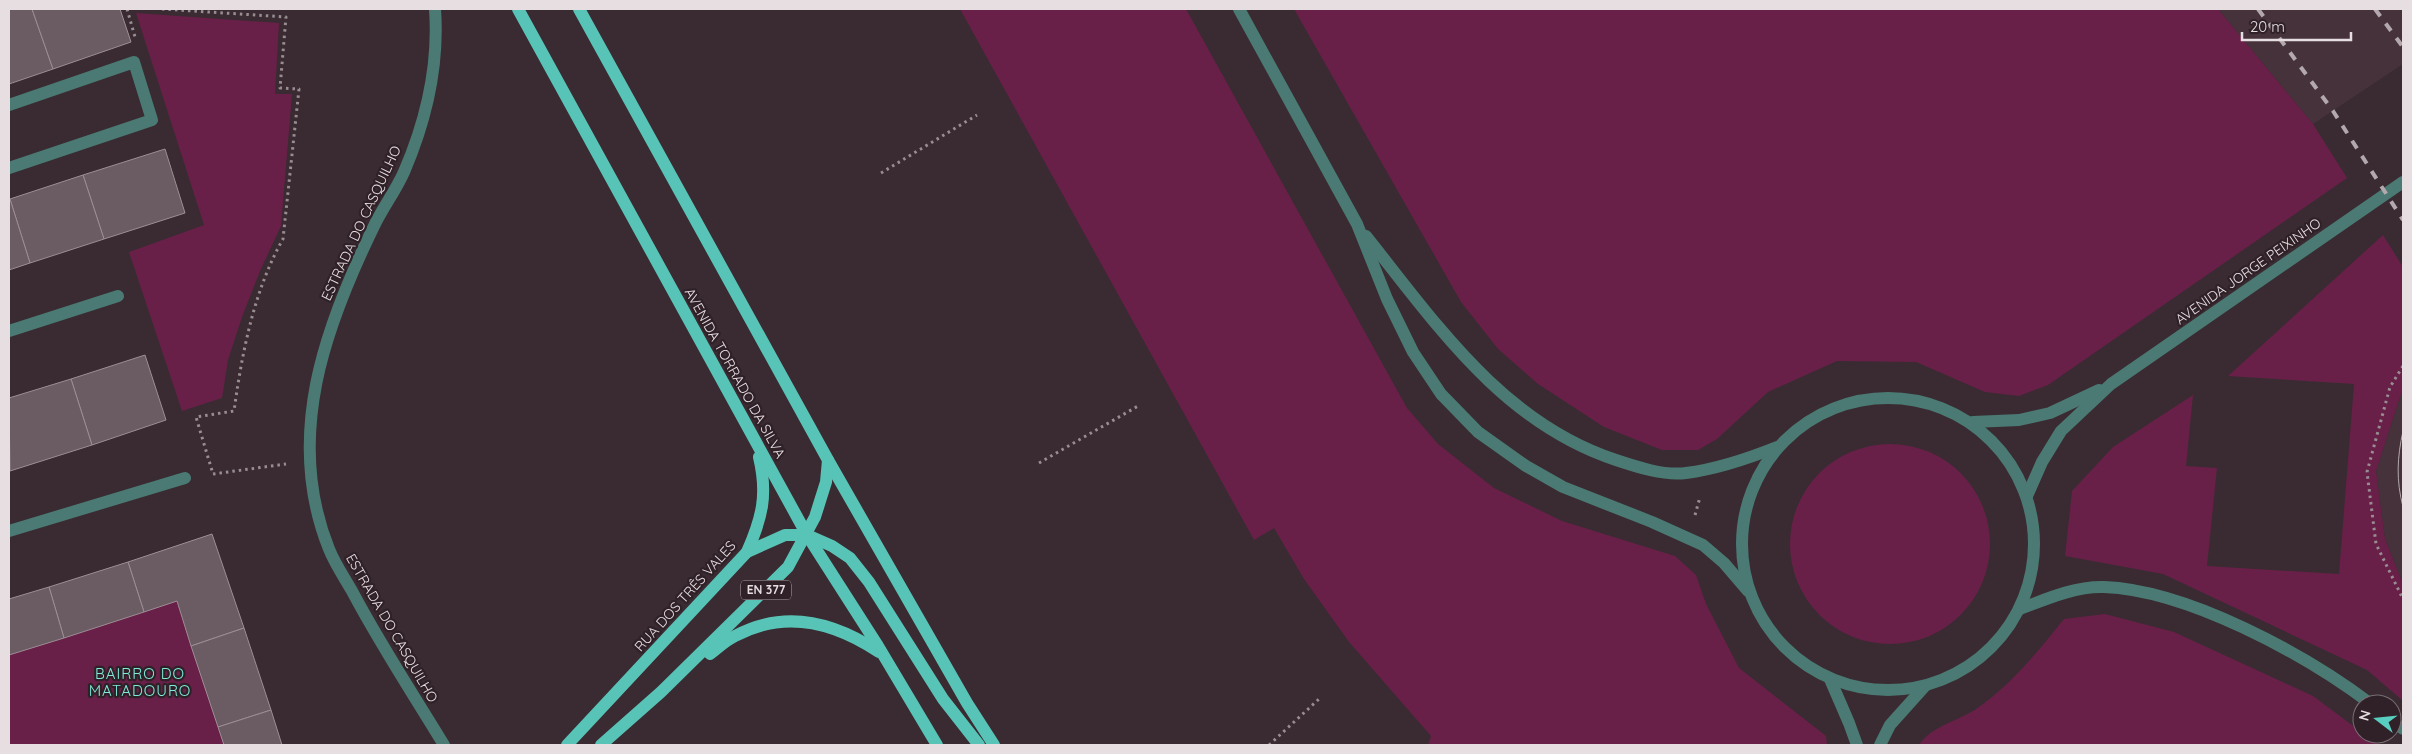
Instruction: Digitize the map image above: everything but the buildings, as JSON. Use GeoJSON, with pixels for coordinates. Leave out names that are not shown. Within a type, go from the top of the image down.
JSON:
{"type":"FeatureCollection","features":[{"type":"Feature","properties":{"kind":"main road","name":"AVENIDA TORRADO DA SILVA"},"geometry":{"type":"LineString","coordinates":[[518,9],[807,535],[937,745]]}},
{"type":"Feature","properties":{"kind":"main road"},"geometry":{"type":"LineString","coordinates":[[579,9],[828,460],[994,745]]}},
{"type":"Feature","properties":{"kind":"main road","name":"RUA DOS TRÊS VALES"},"geometry":{"type":"LineString","coordinates":[[567,745],[747,552],[758,527],[764,502],[763,475],[755,440]]}},
{"type":"Feature","properties":{"kind":"main road","name":"EN 377"},"geometry":{"type":"LineString","coordinates":[[600,745],[660,692],[788,567],[815,518],[826,482],[828,460]]}},
{"type":"Feature","properties":{"kind":"main road"},"geometry":{"type":"LineString","coordinates":[[747,552],[785,534],[807,535],[832,546],[850,558],[869,582],[943,699],[980,745]]}},
{"type":"Feature","properties":{"kind":"main road"},"geometry":{"type":"LineString","coordinates":[[660,692],[733,636],[779,620],[801,622],[841,631],[860,639],[882,654]]}},
{"type":"Feature","properties":{"kind":"street","name":"ESTRADA DO CASQUILHO"},"geometry":{"type":"LineString","coordinates":[[435,9],[436,27],[431,92],[404,172],[376,222],[359,258],[343,293],[324,346],[310,418],[308,461],[315,498],[329,549],[364,615],[444,745]]}},
{"type":"Feature","properties":{"kind":"street"},"geometry":{"type":"LineString","coordinates":[[1239,9],[1357,224],[1387,299],[1413,352],[1441,394],[1478,432],[1526,466],[1563,487],[1652,522],[1703,545],[1724,562],[1750,593],[1768,629],[1796,658],[1830,679],[1861,689],[1893,691],[1925,686],[1964,670],[1996,644],[2020,609],[2033,563],[2034,534],[2027,496],[2006,455],[1972,422],[1934,403],[1892,396],[1849,402],[1810,419],[1777,447],[1756,480],[1744,517],[1742,555],[1750,593]]}},
{"type":"Feature","properties":{"kind":"street"},"geometry":{"type":"LineString","coordinates":[[9,105],[134,62],[152,120],[9,168]]}},
{"type":"Feature","properties":{"kind":"street","name":"AVENIDA JORGE PEIXINHO"},"geometry":{"type":"LineString","coordinates":[[2111,384],[2403,182]]}},
{"type":"Feature","properties":{"kind":"street"},"geometry":{"type":"LineString","coordinates":[[1357,224],[1429,317],[1470,364],[1496,389],[1561,437],[1598,454],[1639,468],[1684,473],[1732,465],[1777,447]]}},
{"type":"Feature","properties":{"kind":"street"},"geometry":{"type":"LineString","coordinates":[[9,331],[118,296]]}},
{"type":"Feature","properties":{"kind":"street"},"geometry":{"type":"LineString","coordinates":[[1972,422],[2019,420],[2050,413],[2111,384]]}},
{"type":"Feature","properties":{"kind":"street"},"geometry":{"type":"LineString","coordinates":[[2027,496],[2042,462],[2061,431],[2111,384]]}},
{"type":"Feature","properties":{"kind":"street"},"geometry":{"type":"LineString","coordinates":[[9,531],[185,478]]}},
{"type":"Feature","properties":{"kind":"street"},"geometry":{"type":"LineString","coordinates":[[2020,609],[2056,595],[2102,587],[2139,591],[2176,600],[2214,615],[2316,667],[2356,694]]}},
{"type":"Feature","properties":{"kind":"street"},"geometry":{"type":"LineString","coordinates":[[1830,679],[1857,745]]}},
{"type":"Feature","properties":{"kind":"street"},"geometry":{"type":"LineString","coordinates":[[1880,745],[1890,725],[1925,686]]}},
{"type":"Feature","properties":{"kind":"path"},"geometry":{"type":"LineString","coordinates":[[162,9],[286,17],[280,88],[299,89],[283,239],[273,257],[255,310],[245,347],[234,410],[196,417],[213,474]]}},
{"type":"Feature","properties":{"kind":"path"},"geometry":{"type":"LineString","coordinates":[[881,173],[977,115]]}},
{"type":"Feature","properties":{"kind":"path"},"geometry":{"type":"LineString","coordinates":[[2403,366],[2390,387],[2367,472],[2376,544],[2403,599]]}},
{"type":"Feature","properties":{"kind":"path"},"geometry":{"type":"LineString","coordinates":[[1039,463],[1138,406]]}},
{"type":"Feature","properties":{"kind":"path"},"geometry":{"type":"LineString","coordinates":[[185,478],[308,461]]}},
{"type":"Feature","properties":{"kind":"path"},"geometry":{"type":"LineString","coordinates":[[1694,519],[1701,493]]}},
{"type":"Feature","properties":{"kind":"path"},"geometry":{"type":"LineString","coordinates":[[1269,745],[1319,698]]}},
{"type":"Feature","properties":{"kind":"shaded area"},"geometry":{"type":"Polygon","coordinates":[[[960,9],[1186,9],[1407,408],[1438,444],[1494,488],[1562,521],[1675,556],[1696,575],[1706,604],[1739,668],[1826,736],[1827,745],[1428,745],[1431,736],[1349,642],[1304,579],[1274,528],[1254,540],[960,9]]]}},
{"type":"Feature","properties":{"kind":"shaded area"},"geometry":{"type":"Polygon","coordinates":[[[1294,9],[2218,9],[2313,124],[2347,178],[2048,385],[2019,396],[1985,392],[1916,362],[1837,361],[1768,392],[1717,439],[1698,450],[1662,450],[1604,427],[1538,384],[1498,349],[1461,302],[1294,9]]]}},
{"type":"Feature","properties":{"kind":"shaded area"},"geometry":{"type":"Polygon","coordinates":[[[2218,9],[2403,9],[2403,64],[2313,124],[2218,9]]]}},
{"type":"Feature","properties":{"kind":"shaded area"},"geometry":{"type":"Polygon","coordinates":[[[136,13],[279,23],[275,94],[292,94],[281,226],[260,271],[242,317],[228,360],[222,398],[182,411],[129,252],[204,225],[136,13]]]}},
{"type":"Feature","properties":{"kind":"shaded area"},"geometry":{"type":"Polygon","coordinates":[[[2383,235],[2403,267],[2403,388],[2376,471],[2385,539],[2403,584],[2403,701],[2402,694],[2395,694],[2367,670],[2163,574],[2065,556],[2072,491],[2113,447],[2193,395],[2186,466],[2217,468],[2207,566],[2339,574],[2354,384],[2228,376],[2383,235]]]}},
{"type":"Feature","properties":{"kind":"shaded area"},"geometry":{"type":"Polygon","coordinates":[[[2403,388],[2403,584],[2385,539],[2376,471],[2403,388]]]}},
{"type":"Feature","properties":{"kind":"shaded area"},"geometry":{"type":"Polygon","coordinates":[[[1890,444],[1909,446],[1937,456],[1953,467],[1967,481],[1982,506],[1988,525],[1990,544],[1988,563],[1978,591],[1967,607],[1953,621],[1928,636],[1909,642],[1890,644],[1871,642],[1843,632],[1827,621],[1813,607],[1798,582],[1792,563],[1790,544],[1792,525],[1802,497],[1813,481],[1827,467],[1852,452],[1871,446],[1890,444]]]}},
{"type":"Feature","properties":{"kind":"shaded area"},"geometry":{"type":"Polygon","coordinates":[[[177,601],[224,745],[10,745],[9,655],[177,601]]]}},
{"type":"Feature","properties":{"kind":"shaded area"},"geometry":{"type":"Polygon","coordinates":[[[2105,614],[2174,632],[2313,696],[2352,725],[2352,744],[2379,745],[1919,745],[1931,733],[1979,707],[2003,688],[2025,666],[2064,619],[2105,614]]]}},
{"type":"Feature","properties":{"kind":"tram line"},"geometry":{"type":"LineString","coordinates":[[2403,431],[2398,469],[2403,507]]}},
{"type":"Feature","properties":{"kind":"railway"},"geometry":{"type":"LineString","coordinates":[[2258,9],[2333,111],[2403,220]]}},
{"type":"Feature","properties":{"kind":"railway"},"geometry":{"type":"LineString","coordinates":[[2375,9],[2403,47]]}},
{"type":"Feature","properties":{"kind":"district","name":"BAIRRO DO MATADOURO"},"geometry":{"type":"Point","coordinates":[140,682]}}]}
